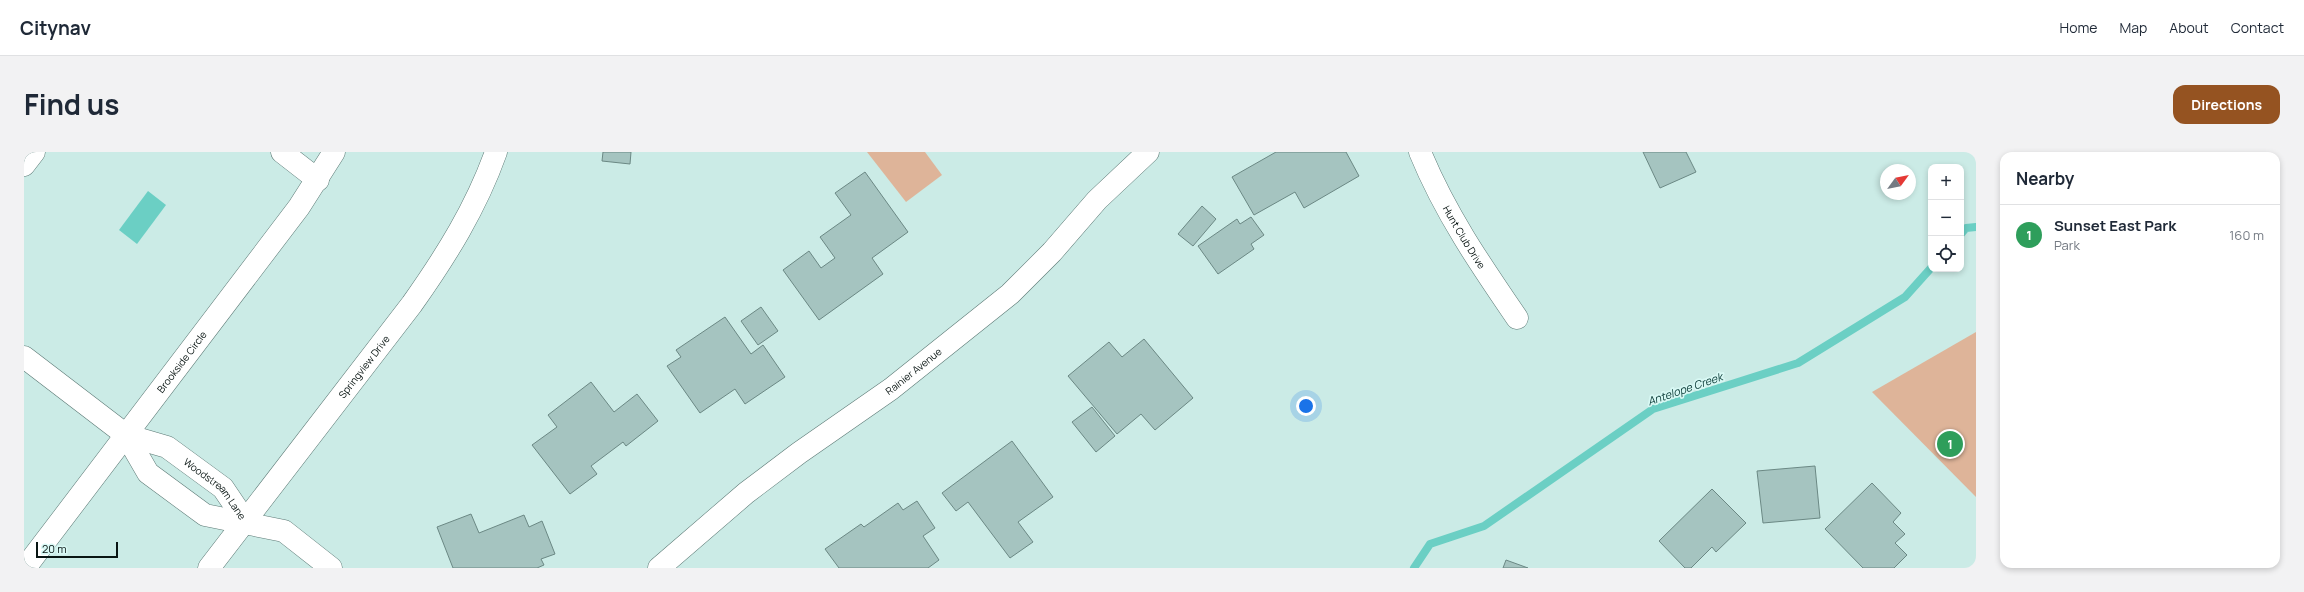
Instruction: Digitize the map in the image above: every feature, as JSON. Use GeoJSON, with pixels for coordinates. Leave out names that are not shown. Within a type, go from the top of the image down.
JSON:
{"type":"FeatureCollection","features":[{"type":"Feature","properties":{"kind":"street"},"geometry":{"type":"LineString","coordinates":[[24,165],[34,152]]}},
{"type":"Feature","properties":{"kind":"street"},"geometry":{"type":"LineString","coordinates":[[282,152],[318,180]]}},
{"type":"Feature","properties":{"kind":"street","name":"Brookside Circle"},"geometry":{"type":"LineString","coordinates":[[25,568],[299,207],[318,180],[334,152]]}},
{"type":"Feature","properties":{"kind":"street","name":"Springview Drive"},"geometry":{"type":"LineString","coordinates":[[209,568],[246,522],[442,260],[466,222],[486,182],[496,152]]}},
{"type":"Feature","properties":{"kind":"street","name":"Rainier Avenue"},"geometry":{"type":"LineString","coordinates":[[658,568],[746,492],[799,452],[891,389],[1010,294],[1052,252],[1096,200],[1148,152]]}},
{"type":"Feature","properties":{"kind":"street","name":"Hunt Club Drive"},"geometry":{"type":"LineString","coordinates":[[1420,152],[1434,186],[1470,250],[1517,318]]}},
{"type":"Feature","properties":{"kind":"street","name":"Woodstream Lane"},"geometry":{"type":"LineString","coordinates":[[24,357],[126,435],[167,447],[223,488],[246,522]]}},
{"type":"Feature","properties":{"kind":"street","name":"Woodstream Lane"},"geometry":{"type":"LineString","coordinates":[[126,435],[148,473],[204,515],[246,522]]}},
{"type":"Feature","properties":{"kind":"street"},"geometry":{"type":"LineString","coordinates":[[246,522],[284,531],[331,568]]}},
{"type":"Feature","properties":{"kind":"shaded area"},"geometry":{"type":"Polygon","coordinates":[[[867,152],[925,152],[942,175],[906,202],[867,152]]]}},
{"type":"Feature","properties":{"kind":"shaded area"},"geometry":{"type":"Polygon","coordinates":[[[1976,332],[1976,497],[1872,392],[1976,332]]]}},
{"type":"Feature","properties":{"kind":"water"},"geometry":{"type":"Polygon","coordinates":[[[148,191],[166,205],[137,244],[119,230],[148,191]]]}},
{"type":"Feature","properties":{"kind":"building"},"geometry":{"type":"Polygon","coordinates":[[[603,152],[631,152],[630,164],[602,161],[603,152]]]}},
{"type":"Feature","properties":{"kind":"building"},"geometry":{"type":"Polygon","coordinates":[[[1276,152],[1346,152],[1359,176],[1304,208],[1295,192],[1254,215],[1232,177],[1276,152]]]}},
{"type":"Feature","properties":{"kind":"building"},"geometry":{"type":"Polygon","coordinates":[[[1643,152],[1686,152],[1696,172],[1660,188],[1643,152]]]}},
{"type":"Feature","properties":{"kind":"building"},"geometry":{"type":"Polygon","coordinates":[[[865,172],[908,232],[872,258],[883,274],[819,320],[783,270],[809,251],[821,268],[835,258],[820,237],[851,215],[835,193],[865,172]]]}},
{"type":"Feature","properties":{"kind":"building"},"geometry":{"type":"Polygon","coordinates":[[[1202,206],[1216,219],[1193,246],[1178,234],[1202,206]]]}},
{"type":"Feature","properties":{"kind":"building"},"geometry":{"type":"Polygon","coordinates":[[[1251,217],[1264,235],[1251,244],[1254,249],[1218,274],[1198,246],[1237,219],[1240,224],[1251,217]]]}},
{"type":"Feature","properties":{"kind":"building"},"geometry":{"type":"Polygon","coordinates":[[[761,307],[778,331],[758,345],[741,321],[761,307]]]}},
{"type":"Feature","properties":{"kind":"building"},"geometry":{"type":"Polygon","coordinates":[[[725,317],[751,354],[763,345],[785,377],[745,404],[735,389],[700,413],[667,366],[681,357],[676,350],[725,317]]]}},
{"type":"Feature","properties":{"kind":"building"},"geometry":{"type":"Polygon","coordinates":[[[1144,339],[1193,398],[1155,430],[1141,414],[1117,434],[1068,376],[1109,342],[1122,357],[1144,339]]]}},
{"type":"Feature","properties":{"kind":"building"},"geometry":{"type":"Polygon","coordinates":[[[591,382],[614,412],[637,394],[658,421],[626,446],[623,442],[591,466],[597,474],[570,494],[532,445],[557,427],[548,415],[591,382]]]}},
{"type":"Feature","properties":{"kind":"building"},"geometry":{"type":"Polygon","coordinates":[[[1092,407],[1115,436],[1096,452],[1072,422],[1092,407]]]}},
{"type":"Feature","properties":{"kind":"building"},"geometry":{"type":"Polygon","coordinates":[[[1012,441],[1053,497],[1018,522],[1033,542],[1010,558],[968,502],[956,511],[942,493],[1012,441]]]}},
{"type":"Feature","properties":{"kind":"building"},"geometry":{"type":"Polygon","coordinates":[[[1815,466],[1820,518],[1763,523],[1757,471],[1815,466]]]}},
{"type":"Feature","properties":{"kind":"building"},"geometry":{"type":"Polygon","coordinates":[[[1872,483],[1901,513],[1893,522],[1905,534],[1895,543],[1907,555],[1894,568],[1863,568],[1825,529],[1872,483]]]}},
{"type":"Feature","properties":{"kind":"building"},"geometry":{"type":"Polygon","coordinates":[[[1712,489],[1746,523],[1716,552],[1712,547],[1691,568],[1685,568],[1659,541],[1712,489]]]}},
{"type":"Feature","properties":{"kind":"building"},"geometry":{"type":"Polygon","coordinates":[[[917,501],[935,528],[923,536],[939,560],[928,568],[839,568],[825,549],[861,524],[864,527],[898,503],[903,510],[917,501]]]}},
{"type":"Feature","properties":{"kind":"building"},"geometry":{"type":"Polygon","coordinates":[[[471,514],[479,533],[524,515],[529,527],[542,521],[555,554],[541,559],[544,565],[537,568],[453,568],[437,527],[471,514]]]}},
{"type":"Feature","properties":{"kind":"building"},"geometry":{"type":"Polygon","coordinates":[[[1506,560],[1528,568],[1503,568],[1506,560]]]}},
{"type":"Feature","properties":{"kind":"waterway","name":"Antelope Creek"},"geometry":{"type":"LineString","coordinates":[[1964,230],[1966,228],[1976,227]]}},
{"type":"Feature","properties":{"kind":"waterway","name":"Antelope Creek"},"geometry":{"type":"LineString","coordinates":[[1414,568],[1430,544],[1484,526],[1653,409],[1798,363],[1905,297],[1928,271]]}},
{"type":"Feature","properties":{"kind":"place","name":"Sunset East Park"},"geometry":{"type":"Point","coordinates":[1950,444]}}]}
